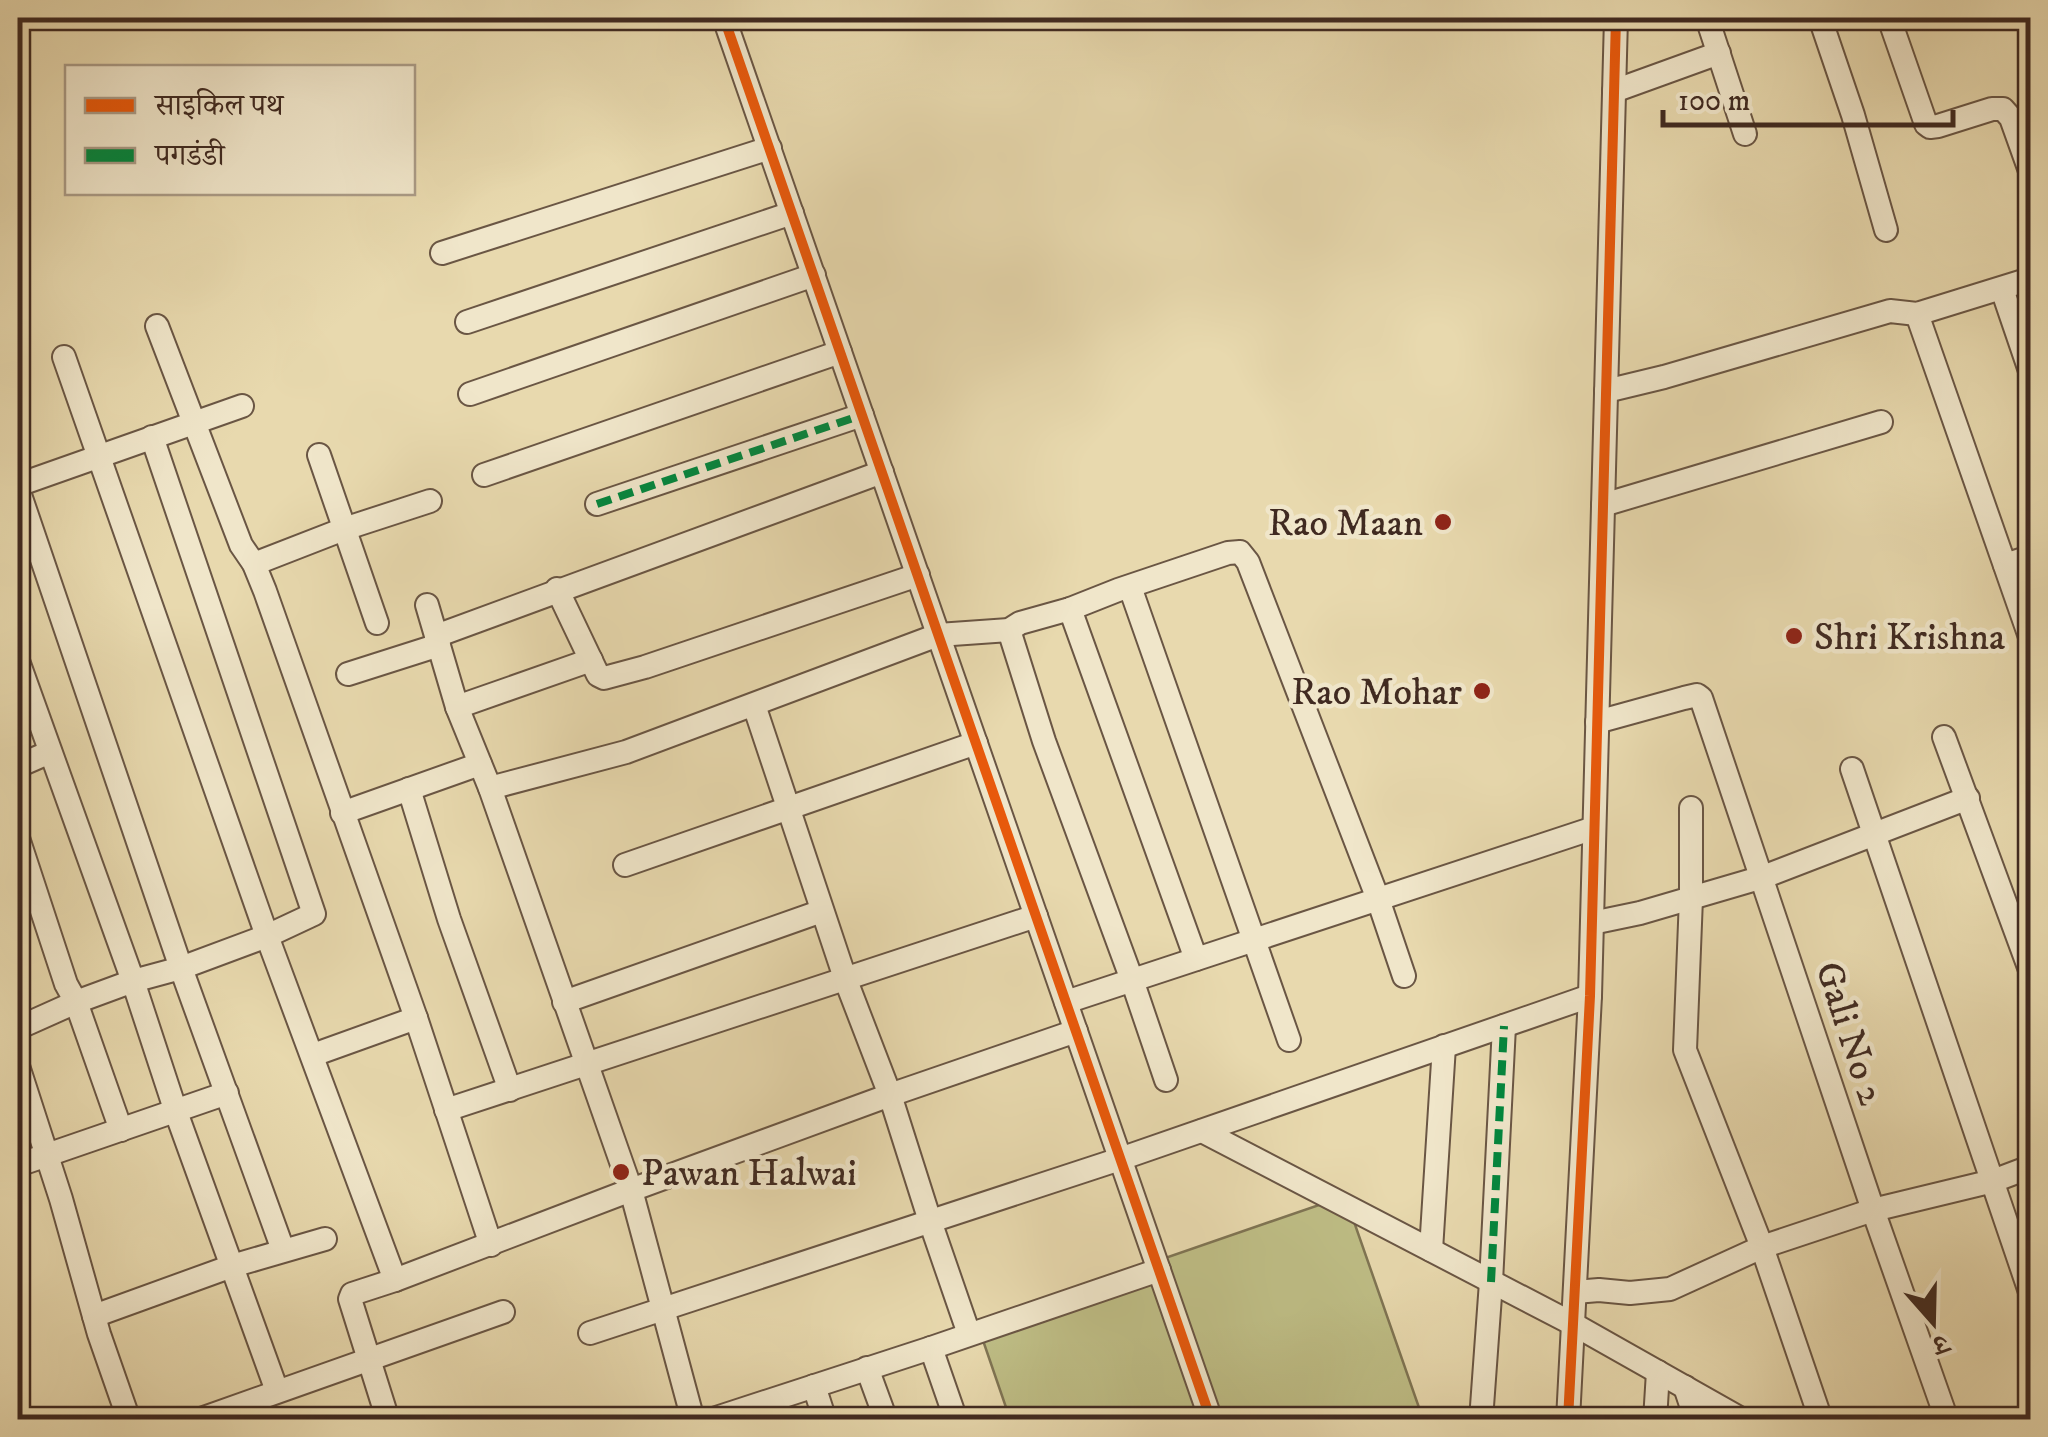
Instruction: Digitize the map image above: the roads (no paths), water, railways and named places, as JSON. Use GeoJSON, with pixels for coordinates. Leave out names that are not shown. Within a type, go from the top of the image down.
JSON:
{"type":"FeatureCollection","features":[{"type":"Feature","properties":{"kind":"street"},"geometry":{"type":"LineString","coordinates":[[724,18],[1210,1420]]}},
{"type":"Feature","properties":{"kind":"street"},"geometry":{"type":"LineString","coordinates":[[1568,1420],[1590,996],[1616,18]]}},
{"type":"Feature","properties":{"kind":"street"},"geometry":{"type":"LineString","coordinates":[[1707,18],[1745,134]]}},
{"type":"Feature","properties":{"kind":"street"},"geometry":{"type":"LineString","coordinates":[[1820,18],[1886,230]]}},
{"type":"Feature","properties":{"kind":"street"},"geometry":{"type":"LineString","coordinates":[[1890,18],[1926,124],[1938,126],[2003,109],[2011,118],[2030,170]]}},
{"type":"Feature","properties":{"kind":"street"},"geometry":{"type":"LineString","coordinates":[[1614,91],[1719,52]]}},
{"type":"Feature","properties":{"kind":"street"},"geometry":{"type":"LineString","coordinates":[[442,253],[770,148]]}},
{"type":"Feature","properties":{"kind":"street"},"geometry":{"type":"LineString","coordinates":[[467,322],[792,214]]}},
{"type":"Feature","properties":{"kind":"street"},"geometry":{"type":"LineString","coordinates":[[470,394],[814,275]]}},
{"type":"Feature","properties":{"kind":"street"},"geometry":{"type":"LineString","coordinates":[[1606,391],[1664,378],[1890,312],[1918,314],[2030,280]]}},
{"type":"Feature","properties":{"kind":"street"},"geometry":{"type":"LineString","coordinates":[[2002,288],[2030,371]]}},
{"type":"Feature","properties":{"kind":"street"},"geometry":{"type":"LineString","coordinates":[[1918,314],[2030,637]]}},
{"type":"Feature","properties":{"kind":"street"},"geometry":{"type":"LineString","coordinates":[[156,326],[242,545],[254,564],[416,1018],[491,1245]]}},
{"type":"Feature","properties":{"kind":"street"},"geometry":{"type":"LineString","coordinates":[[484,475],[840,352]]}},
{"type":"Feature","properties":{"kind":"street"},"geometry":{"type":"LineString","coordinates":[[64,357],[266,936],[396,1280]]}},
{"type":"Feature","properties":{"kind":"street"},"geometry":{"type":"LineString","coordinates":[[242,406],[18,487],[181,968],[283,1250]]}},
{"type":"Feature","properties":{"kind":"street"},"geometry":{"type":"LineString","coordinates":[[597,504],[862,415]]}},
{"type":"Feature","properties":{"kind":"street"},"geometry":{"type":"LineString","coordinates":[[1603,505],[1881,422]]}},
{"type":"Feature","properties":{"kind":"street"},"geometry":{"type":"LineString","coordinates":[[18,1028],[76,1002],[266,936],[312,917],[314,912],[152,437]]}},
{"type":"Feature","properties":{"kind":"street"},"geometry":{"type":"LineString","coordinates":[[319,455],[377,622]]}},
{"type":"Feature","properties":{"kind":"street"},"geometry":{"type":"LineString","coordinates":[[348,674],[558,589],[882,472]]}},
{"type":"Feature","properties":{"kind":"street"},"geometry":{"type":"LineString","coordinates":[[254,564],[344,529],[430,502]]}},
{"type":"Feature","properties":{"kind":"street"},"geometry":{"type":"LineString","coordinates":[[490,788],[626,752],[938,635],[1010,630],[1020,623],[1240,552],[1248,562],[1404,976]]}},
{"type":"Feature","properties":{"kind":"street"},"geometry":{"type":"LineString","coordinates":[[2005,565],[2030,557]]}},
{"type":"Feature","properties":{"kind":"street"},"geometry":{"type":"LineString","coordinates":[[558,589],[598,675],[604,678],[918,575]]}},
{"type":"Feature","properties":{"kind":"street"},"geometry":{"type":"LineString","coordinates":[[1130,588],[1289,1040]]}},
{"type":"Feature","properties":{"kind":"street"},"geometry":{"type":"LineString","coordinates":[[427,605],[456,707],[490,788],[630,1190],[693,1420]]}},
{"type":"Feature","properties":{"kind":"street"},"geometry":{"type":"LineString","coordinates":[[1070,609],[1196,959]]}},
{"type":"Feature","properties":{"kind":"street"},"geometry":{"type":"LineString","coordinates":[[1010,630],[1044,742],[1166,1080]]}},
{"type":"Feature","properties":{"kind":"street"},"geometry":{"type":"LineString","coordinates":[[456,707],[592,660]]}},
{"type":"Feature","properties":{"kind":"street"},"geometry":{"type":"LineString","coordinates":[[18,661],[278,1391]]}},
{"type":"Feature","properties":{"kind":"street","name":"Gali No 2"},"geometry":{"type":"LineString","coordinates":[[1597,722],[1684,698],[1702,698],[1873,1210]]}},
{"type":"Feature","properties":{"kind":"street"},"geometry":{"type":"LineString","coordinates":[[754,705],[969,1334]]}},
{"type":"Feature","properties":{"kind":"street"},"geometry":{"type":"LineString","coordinates":[[1944,737],[2030,970]]}},
{"type":"Feature","properties":{"kind":"street"},"geometry":{"type":"LineString","coordinates":[[625,865],[976,744]]}},
{"type":"Feature","properties":{"kind":"street"},"geometry":{"type":"LineString","coordinates":[[18,766],[50,752]]}},
{"type":"Feature","properties":{"kind":"street"},"geometry":{"type":"LineString","coordinates":[[342,813],[480,764]]}},
{"type":"Feature","properties":{"kind":"street"},"geometry":{"type":"LineString","coordinates":[[1852,769],[2030,1292]]}},
{"type":"Feature","properties":{"kind":"street"},"geometry":{"type":"LineString","coordinates":[[409,789],[448,919],[510,1090]]}},
{"type":"Feature","properties":{"kind":"street"},"geometry":{"type":"LineString","coordinates":[[1592,923],[1763,877],[1968,798]]}},
{"type":"Feature","properties":{"kind":"street"},"geometry":{"type":"LineString","coordinates":[[1691,808],[1685,1050],[1762,1248],[1822,1420]]}},
{"type":"Feature","properties":{"kind":"street"},"geometry":{"type":"LineString","coordinates":[[1066,1002],[1594,828]]}},
{"type":"Feature","properties":{"kind":"street"},"geometry":{"type":"LineString","coordinates":[[18,838],[66,984],[122,1130]]}},
{"type":"Feature","properties":{"kind":"street"},"geometry":{"type":"LineString","coordinates":[[564,1002],[822,910]]}},
{"type":"Feature","properties":{"kind":"street"},"geometry":{"type":"LineString","coordinates":[[446,1110],[1036,916]]}},
{"type":"Feature","properties":{"kind":"street"},"geometry":{"type":"LineString","coordinates":[[590,1332],[1120,1158],[1590,996]]}},
{"type":"Feature","properties":{"kind":"street"},"geometry":{"type":"LineString","coordinates":[[313,1054],[416,1018]]}},
{"type":"Feature","properties":{"kind":"street"},"geometry":{"type":"LineString","coordinates":[[1480,1420],[1504,1026]]}},
{"type":"Feature","properties":{"kind":"street"},"geometry":{"type":"LineString","coordinates":[[388,1420],[350,1296],[890,1095],[1076,1031]]}},
{"type":"Feature","properties":{"kind":"street"},"geometry":{"type":"LineString","coordinates":[[1431,1250],[1444,1046]]}},
{"type":"Feature","properties":{"kind":"street"},"geometry":{"type":"LineString","coordinates":[[18,1066],[129,1420]]}},
{"type":"Feature","properties":{"kind":"street"},"geometry":{"type":"LineString","coordinates":[[18,1165],[227,1093]]}},
{"type":"Feature","properties":{"kind":"street"},"geometry":{"type":"LineString","coordinates":[[1202,1130],[1573,1324],[1743,1420]]}},
{"type":"Feature","properties":{"kind":"street"},"geometry":{"type":"LineString","coordinates":[[1575,1292],[1670,1289],[1762,1248],[1873,1210],[2030,1167]]}},
{"type":"Feature","properties":{"kind":"street"},"geometry":{"type":"LineString","coordinates":[[1873,1210],[1946,1420]]}},
{"type":"Feature","properties":{"kind":"street"},"geometry":{"type":"LineString","coordinates":[[94,1316],[232,1266],[326,1239]]}},
{"type":"Feature","properties":{"kind":"street"},"geometry":{"type":"LineString","coordinates":[[710,1420],[752,1413],[814,1386],[1159,1270]]}},
{"type":"Feature","properties":{"kind":"street"},"geometry":{"type":"LineString","coordinates":[[198,1420],[503,1312]]}},
{"type":"Feature","properties":{"kind":"street"},"geometry":{"type":"LineString","coordinates":[[931,1348],[956,1420]]}},
{"type":"Feature","properties":{"kind":"street"},"geometry":{"type":"LineString","coordinates":[[866,1368],[886,1420]]}},
{"type":"Feature","properties":{"kind":"street"},"geometry":{"type":"LineString","coordinates":[[1656,1420],[1658,1372]]}},
{"type":"Feature","properties":{"kind":"street"},"geometry":{"type":"LineString","coordinates":[[814,1386],[825,1420]]}},
{"type":"Feature","properties":{"kind":"street"},"geometry":{"type":"LineString","coordinates":[[1685,1387],[1696,1420]]}},
{"type":"Feature","properties":{"kind":"place","name":"Rao Maan"},"geometry":{"type":"Point","coordinates":[1443,522]}},
{"type":"Feature","properties":{"kind":"place","name":"Shri Krishna"},"geometry":{"type":"Point","coordinates":[1794,636]}},
{"type":"Feature","properties":{"kind":"place","name":"Rao Mohar"},"geometry":{"type":"Point","coordinates":[1482,691]}},
{"type":"Feature","properties":{"kind":"place","name":"Pawan Halwai"},"geometry":{"type":"Point","coordinates":[621,1172]}}]}
